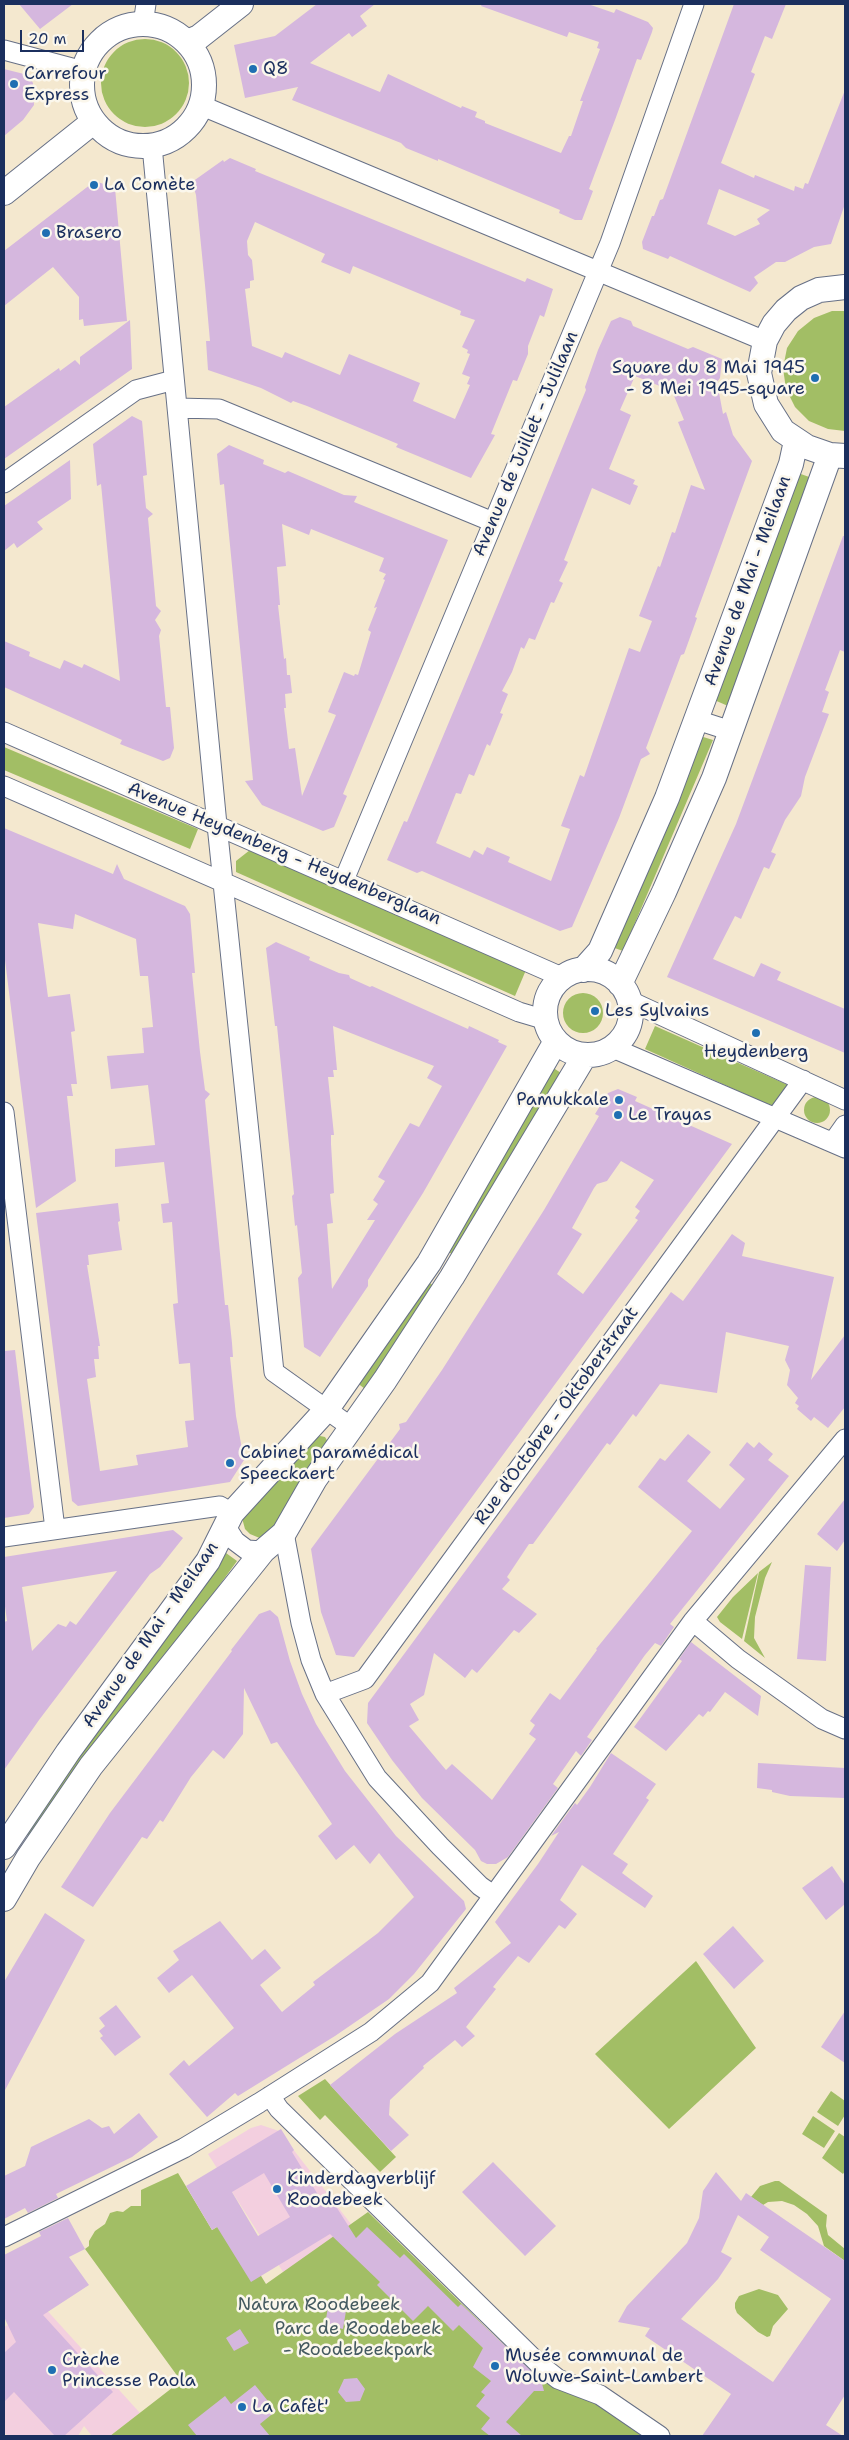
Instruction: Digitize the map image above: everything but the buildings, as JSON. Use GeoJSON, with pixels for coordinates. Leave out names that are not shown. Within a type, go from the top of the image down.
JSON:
{"type":"FeatureCollection","features":[{"type":"Feature","properties":{"kind":"street"},"geometry":{"type":"LineString","coordinates":[[187,42],[199,38],[241,4]]}},
{"type":"Feature","properties":{"kind":"street","name":"Avenue de Juillet - Julilaan"},"geometry":{"type":"LineString","coordinates":[[344,880],[492,522],[599,270],[692,4]]}},
{"type":"Feature","properties":{"kind":"street"},"geometry":{"type":"LineString","coordinates":[[145,14],[161,27],[187,42],[201,65],[203,91],[200,105],[190,124],[179,134],[152,146],[127,144],[110,137],[96,125],[86,110],[82,97],[82,71],[92,50],[106,36],[145,14]]}},
{"type":"Feature","properties":{"kind":"street"},"geometry":{"type":"LineString","coordinates":[[4,50],[82,71]]}},
{"type":"Feature","properties":{"kind":"street"},"geometry":{"type":"LineString","coordinates":[[200,105],[599,270],[765,342]]}},
{"type":"Feature","properties":{"kind":"street"},"geometry":{"type":"LineString","coordinates":[[4,193],[88,126],[96,125]]}},
{"type":"Feature","properties":{"kind":"street"},"geometry":{"type":"LineString","coordinates":[[152,146],[217,825],[274,1372],[351,1427]]}},
{"type":"Feature","properties":{"kind":"street"},"geometry":{"type":"LineString","coordinates":[[838,455],[818,452],[796,441],[774,418],[761,389],[760,357],[765,342],[780,317],[801,298],[818,290],[845,287]]}},
{"type":"Feature","properties":{"kind":"street"},"geometry":{"type":"LineString","coordinates":[[4,482],[136,390],[174,380]]}},
{"type":"Feature","properties":{"kind":"street"},"geometry":{"type":"LineString","coordinates":[[177,408],[219,409],[492,522]]}},
{"type":"Feature","properties":{"kind":"street","name":"Avenue de Mai - Meilaan"},"geometry":{"type":"LineString","coordinates":[[546,1020],[547,1000],[557,984],[574,974],[600,951],[667,798],[791,464],[796,441]]}},
{"type":"Feature","properties":{"kind":"street","name":"Avenue de Mai - Meilaan"},"geometry":{"type":"LineString","coordinates":[[613,1048],[626,1032],[631,1012],[625,992],[664,892],[714,778],[838,455]]}},
{"type":"Feature","properties":{"kind":"street"},"geometry":{"type":"LineString","coordinates":[[697,720],[731,730]]}},
{"type":"Feature","properties":{"kind":"street","name":"Avenue Heydenberg - Heydenberglaan"},"geometry":{"type":"LineString","coordinates":[[4,732],[344,880],[574,974]]}},
{"type":"Feature","properties":{"kind":"street"},"geometry":{"type":"LineString","coordinates":[[4,786],[519,1012],[546,1020],[556,1041],[575,1053],[585,1055],[600,1054],[613,1048],[776,1120],[839,1145],[845,1125]]}},
{"type":"Feature","properties":{"kind":"street"},"geometry":{"type":"LineString","coordinates":[[574,974],[600,971],[625,992],[845,1100]]}},
{"type":"Feature","properties":{"kind":"street","name":"Avenue de Mai - Meilaan"},"geometry":{"type":"LineString","coordinates":[[28,1858],[5,1846],[68,1752],[208,1561],[229,1520],[327,1409],[429,1263],[556,1041]]}},
{"type":"Feature","properties":{"kind":"street","name":"Avenue de Mai - Meilaan"},"geometry":{"type":"LineString","coordinates":[[4,1899],[28,1858],[91,1766],[263,1551],[284,1533],[315,1479],[385,1380],[452,1278],[585,1055]]}},
{"type":"Feature","properties":{"kind":"street","name":"Rue d'Octobre - Oktoberstraat"},"geometry":{"type":"LineString","coordinates":[[325,1694],[365,1679],[804,1080]]}},
{"type":"Feature","properties":{"kind":"street"},"geometry":{"type":"LineString","coordinates":[[4,1112],[56,1529]]}},
{"type":"Feature","properties":{"kind":"street"},"geometry":{"type":"LineString","coordinates":[[429,1263],[452,1278]]}},
{"type":"Feature","properties":{"kind":"street"},"geometry":{"type":"LineString","coordinates":[[4,2236],[184,2148],[370,2032],[430,1983],[693,1621],[845,1439]]}},
{"type":"Feature","properties":{"kind":"street"},"geometry":{"type":"LineString","coordinates":[[4,1537],[220,1506],[229,1520],[235,1541],[248,1550],[263,1551]]}},
{"type":"Feature","properties":{"kind":"street"},"geometry":{"type":"LineString","coordinates":[[284,1533],[301,1623],[311,1660],[325,1694],[377,1778],[440,1846],[480,1886],[493,1895]]}},
{"type":"Feature","properties":{"kind":"street"},"geometry":{"type":"LineString","coordinates":[[693,1621],[738,1659],[822,1720],[845,1730]]}},
{"type":"Feature","properties":{"kind":"street"},"geometry":{"type":"LineString","coordinates":[[270,2096],[278,2109],[539,2364],[558,2379],[600,2395],[660,2436]]}},
{"type":"Feature","properties":{"kind":"shaded area","name":"Kinderdagverblijf Roodebeek"},"geometry":{"type":"Polygon","coordinates":[[[261,2125],[279,2131],[351,2224],[325,2246],[285,2275],[208,2154],[251,2128],[261,2125]]]}},
{"type":"Feature","properties":{"kind":"shaded area","name":"Crèche Princesse Paola"},"geometry":{"type":"Polygon","coordinates":[[[43,2306],[140,2413],[110,2436],[92,2436],[84,2426],[78,2436],[9,2436],[4,2433],[4,2327],[43,2306]]]}},
{"type":"Feature","properties":{"kind":"green space"},"geometry":{"type":"Polygon","coordinates":[[[145,39],[162,42],[170,46],[182,58],[186,66],[189,83],[186,100],[182,108],[170,120],[162,124],[145,127],[128,124],[120,120],[108,108],[104,100],[101,83],[104,66],[108,58],[120,46],[128,42],[145,39]]]}},
{"type":"Feature","properties":{"kind":"green space","name":"Square du 8 Mai 1945 - 8 Mei 1945-square"},"geometry":{"type":"Polygon","coordinates":[[[832,311],[845,311],[845,431],[828,429],[809,421],[795,407],[786,389],[783,368],[787,348],[798,331],[814,318],[832,311]]]}},
{"type":"Feature","properties":{"kind":"green space"},"geometry":{"type":"Polygon","coordinates":[[[798,473],[812,478],[728,706],[712,699],[798,473]]]}},
{"type":"Feature","properties":{"kind":"green space"},"geometry":{"type":"Polygon","coordinates":[[[700,736],[713,740],[623,951],[609,946],[700,736]]]}},
{"type":"Feature","properties":{"kind":"green space"},"geometry":{"type":"Polygon","coordinates":[[[4,747],[198,829],[190,849],[4,770],[4,747]]]}},
{"type":"Feature","properties":{"kind":"green space"},"geometry":{"type":"Polygon","coordinates":[[[250,850],[526,970],[515,996],[236,872],[236,861],[250,850]]]}},
{"type":"Feature","properties":{"kind":"green space"},"geometry":{"type":"Polygon","coordinates":[[[583,993],[597,999],[603,1013],[597,1027],[583,1033],[569,1027],[563,1013],[569,999],[583,993]]]}},
{"type":"Feature","properties":{"kind":"green space"},"geometry":{"type":"Polygon","coordinates":[[[655,1026],[788,1085],[778,1109],[645,1049],[655,1026]]]}},
{"type":"Feature","properties":{"kind":"green space"},"geometry":{"type":"Polygon","coordinates":[[[552,1067],[567,1077],[457,1256],[443,1250],[552,1067]]]}},
{"type":"Feature","properties":{"kind":"green space"},"geometry":{"type":"Polygon","coordinates":[[[817,1097],[826,1101],[830,1110],[826,1119],[817,1123],[808,1119],[804,1110],[808,1101],[817,1097]]]}},
{"type":"Feature","properties":{"kind":"green space"},"geometry":{"type":"Polygon","coordinates":[[[426,1280],[435,1287],[365,1389],[356,1382],[426,1280]]]}},
{"type":"Feature","properties":{"kind":"green space"},"geometry":{"type":"Polygon","coordinates":[[[320,1436],[325,1437],[328,1442],[288,1512],[262,1539],[250,1534],[245,1529],[242,1518],[313,1440],[320,1436]]]}},
{"type":"Feature","properties":{"kind":"green space"},"geometry":{"type":"Polygon","coordinates":[[[226,1553],[237,1561],[34,1840],[19,1829],[226,1553]]]}},
{"type":"Feature","properties":{"kind":"green space"},"geometry":{"type":"Polygon","coordinates":[[[772,1562],[765,1578],[755,1617],[754,1638],[765,1658],[744,1641],[759,1572],[772,1562]]]}},
{"type":"Feature","properties":{"kind":"green space"},"geometry":{"type":"Polygon","coordinates":[[[758,1573],[742,1639],[720,1622],[717,1617],[733,1597],[758,1573]]]}},
{"type":"Feature","properties":{"kind":"green space"},"geometry":{"type":"Polygon","coordinates":[[[696,1961],[756,2048],[669,2129],[595,2054],[696,1961]]]}},
{"type":"Feature","properties":{"kind":"green space"},"geometry":{"type":"Polygon","coordinates":[[[325,2079],[396,2157],[380,2172],[325,2115],[320,2120],[298,2096],[325,2079]]]}},
{"type":"Feature","properties":{"kind":"green space"},"geometry":{"type":"Polygon","coordinates":[[[831,2091],[845,2101],[845,2115],[838,2126],[817,2112],[831,2091]]]}},
{"type":"Feature","properties":{"kind":"green space"},"geometry":{"type":"Polygon","coordinates":[[[813,2116],[835,2131],[824,2148],[802,2134],[813,2116]]]}},
{"type":"Feature","properties":{"kind":"green space"},"geometry":{"type":"Polygon","coordinates":[[[839,2133],[845,2137],[845,2171],[843,2174],[822,2158],[839,2133]]]}},
{"type":"Feature","properties":{"kind":"green space","name":"Parc de Roodebeek - Roodebeekpark"},"geometry":{"type":"Polygon","coordinates":[[[178,2173],[212,2230],[227,2221],[266,2284],[368,2212],[506,2347],[513,2350],[542,2378],[557,2389],[596,2403],[645,2436],[110,2436],[181,2381],[85,2249],[89,2246],[89,2241],[95,2231],[105,2224],[110,2213],[123,2212],[131,2206],[141,2206],[141,2190],[178,2173]]]}},
{"type":"Feature","properties":{"kind":"green space"},"geometry":{"type":"Polygon","coordinates":[[[779,2181],[827,2215],[826,2226],[828,2235],[845,2249],[845,2261],[824,2246],[818,2226],[807,2214],[794,2205],[782,2201],[768,2202],[763,2205],[751,2197],[760,2186],[779,2181]]]}},
{"type":"Feature","properties":{"kind":"green space"},"geometry":{"type":"Polygon","coordinates":[[[759,2289],[778,2295],[788,2309],[773,2326],[770,2336],[767,2337],[758,2332],[737,2313],[735,2308],[735,2303],[739,2296],[759,2289]]]}},
{"type":"Feature","properties":{"kind":"place","name":"Q8"},"geometry":{"type":"Point","coordinates":[253,69]}},
{"type":"Feature","properties":{"kind":"place","name":"Carrefour Express"},"geometry":{"type":"Point","coordinates":[14,84]}},
{"type":"Feature","properties":{"kind":"place","name":"La Comète"},"geometry":{"type":"Point","coordinates":[94,185]}},
{"type":"Feature","properties":{"kind":"place","name":"Brasero"},"geometry":{"type":"Point","coordinates":[46,233]}},
{"type":"Feature","properties":{"kind":"place","name":"Square du 8 Mai 1945 - 8 Mei 1945-square"},"geometry":{"type":"Point","coordinates":[815,378]}},
{"type":"Feature","properties":{"kind":"place","name":"Les Sylvains"},"geometry":{"type":"Point","coordinates":[595,1011]}},
{"type":"Feature","properties":{"kind":"place","name":"Heydenberg"},"geometry":{"type":"Point","coordinates":[756,1033]}},
{"type":"Feature","properties":{"kind":"place","name":"Pamukkale"},"geometry":{"type":"Point","coordinates":[619,1100]}},
{"type":"Feature","properties":{"kind":"place","name":"Le Trayas"},"geometry":{"type":"Point","coordinates":[618,1115]}},
{"type":"Feature","properties":{"kind":"place","name":"Cabinet paramédical Speeckaert"},"geometry":{"type":"Point","coordinates":[230,1463]}},
{"type":"Feature","properties":{"kind":"place","name":"Kinderdagverblijf Roodebeek"},"geometry":{"type":"Point","coordinates":[277,2189]}},
{"type":"Feature","properties":{"kind":"place","name":"Musée communal de Woluwe-Saint-Lambert"},"geometry":{"type":"Point","coordinates":[495,2366]}},
{"type":"Feature","properties":{"kind":"place","name":"Crèche Princesse Paola"},"geometry":{"type":"Point","coordinates":[52,2370]}},
{"type":"Feature","properties":{"kind":"place","name":"La Cafèt'"},"geometry":{"type":"Point","coordinates":[242,2407]}},
{"type":"Feature","properties":{"kind":"park label","name":"Natura Roodebeek"},"geometry":{"type":"Point","coordinates":[319,2305]}}]}
